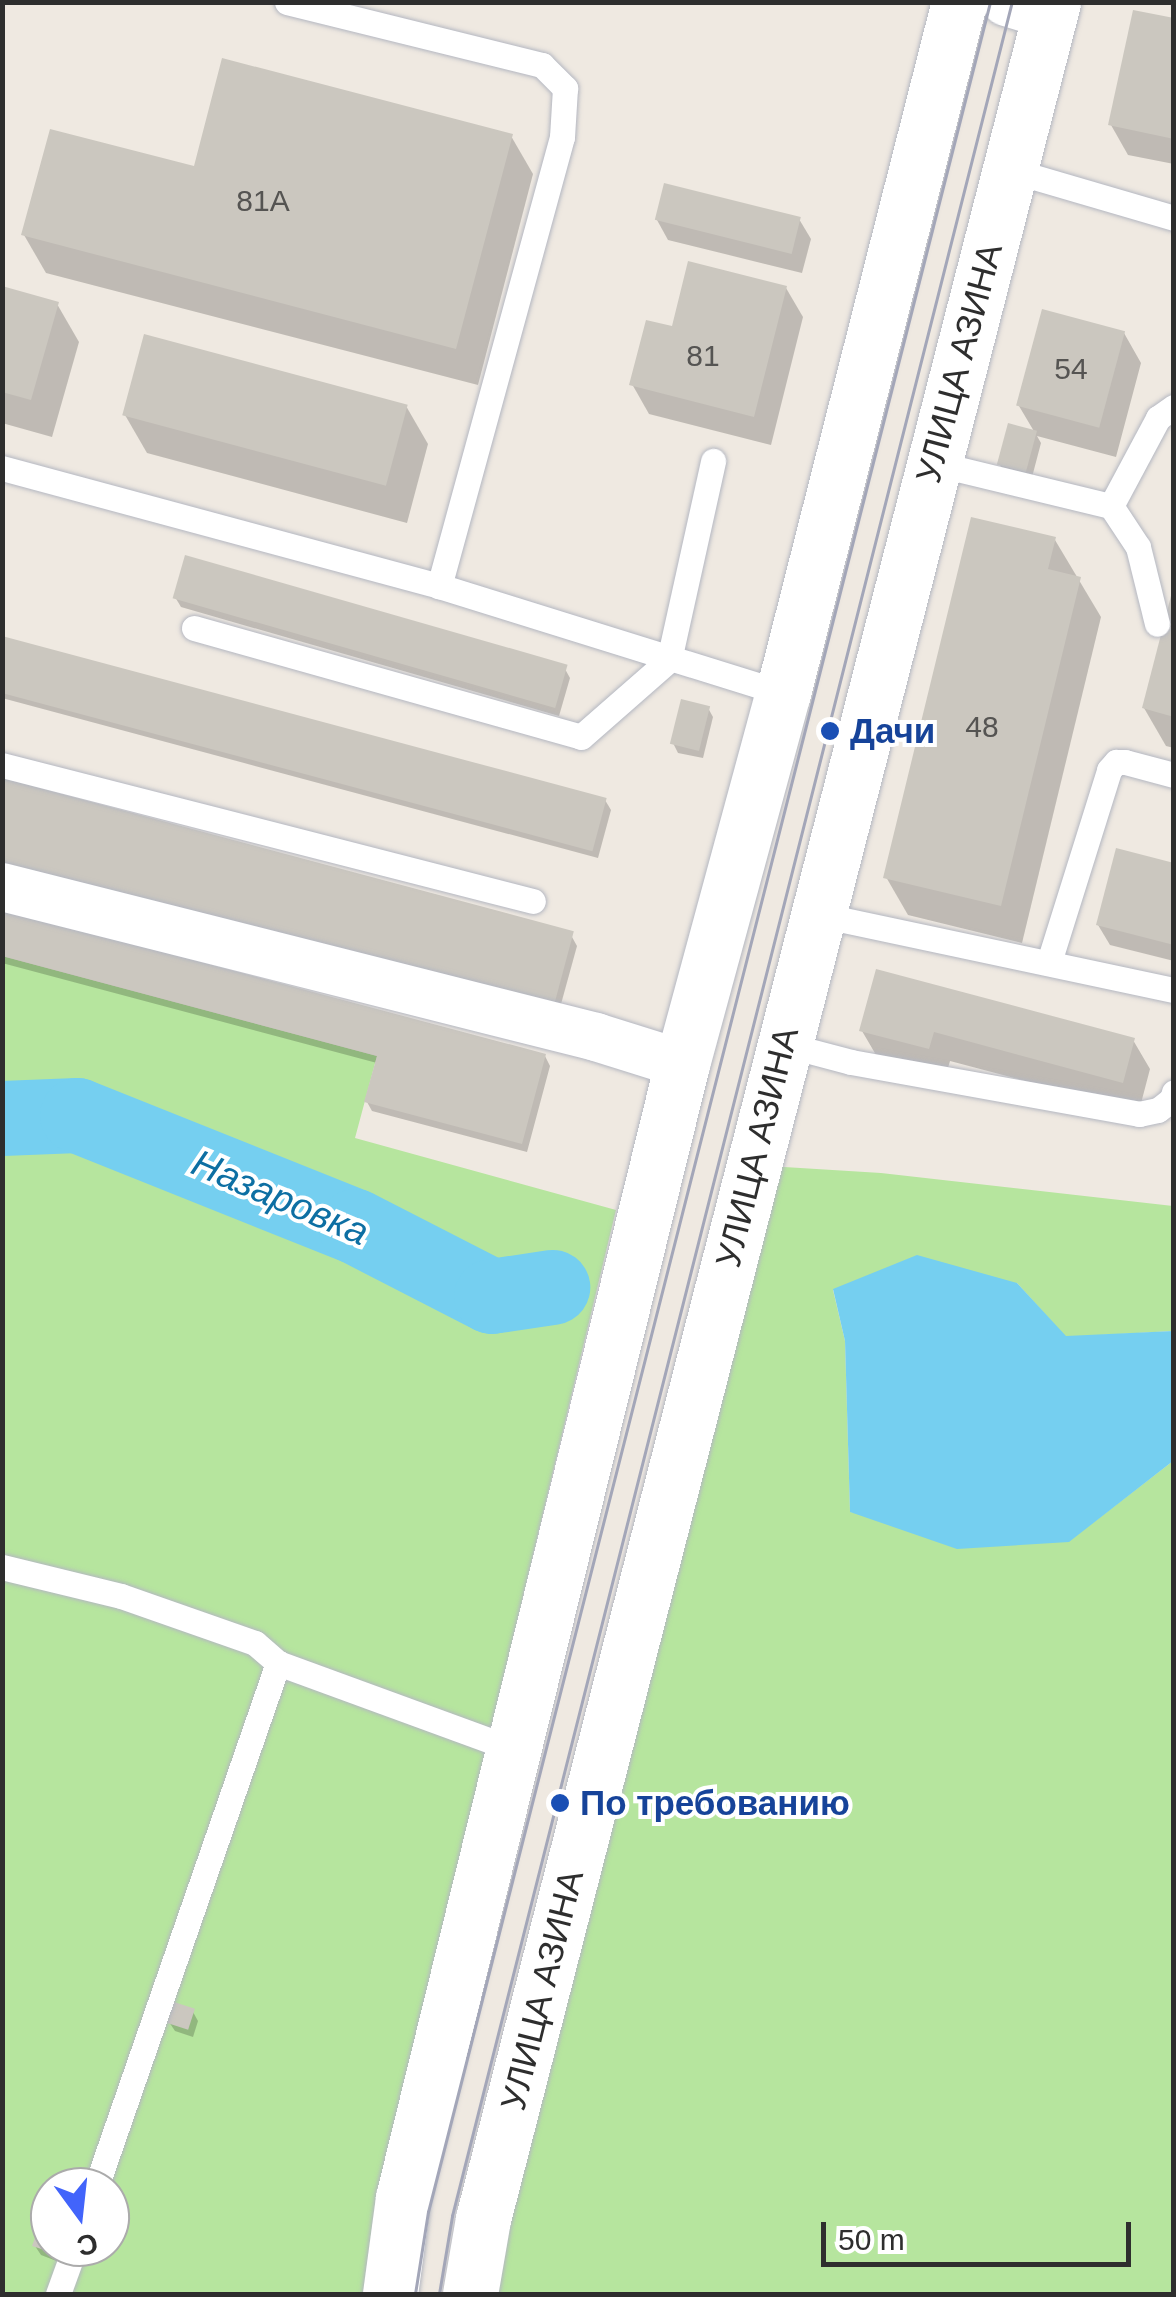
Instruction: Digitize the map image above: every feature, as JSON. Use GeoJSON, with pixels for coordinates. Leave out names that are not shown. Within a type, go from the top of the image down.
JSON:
{"type":"FeatureCollection","features":[{"type":"Feature","properties":{"kind":"street"},"geometry":{"type":"LineString","coordinates":[[390,2294],[404,2198],[682,1064],[782,693],[959,2]]}},
{"type":"Feature","properties":{"kind":"street","name":"УЛИЦА АЗИНА"},"geometry":{"type":"LineString","coordinates":[[470,2294],[484,2219],[1010,170],[1036,6]]}},
{"type":"Feature","properties":{"kind":"street"},"geometry":{"type":"LineString","coordinates":[[2,886],[577,1032],[682,1064]]}},
{"type":"Feature","properties":{"kind":"lane"},"geometry":{"type":"LineString","coordinates":[[287,2],[542,65],[564,88],[562,137],[439,586]]}},
{"type":"Feature","properties":{"kind":"lane"},"geometry":{"type":"LineString","coordinates":[[1010,170],[1174,218]]}},
{"type":"Feature","properties":{"kind":"lane"},"geometry":{"type":"LineString","coordinates":[[1111,506],[1123,475],[1158,418],[1174,407]]}},
{"type":"Feature","properties":{"kind":"lane"},"geometry":{"type":"LineString","coordinates":[[194,628],[581,738],[670,660],[713,461]]}},
{"type":"Feature","properties":{"kind":"lane"},"geometry":{"type":"LineString","coordinates":[[933,463],[1111,506],[1138,547],[1157,624]]}},
{"type":"Feature","properties":{"kind":"lane"},"geometry":{"type":"LineString","coordinates":[[2,468],[439,586],[782,693]]}},
{"type":"Feature","properties":{"kind":"lane"},"geometry":{"type":"LineString","coordinates":[[1049,962],[1109,770],[1116,762],[1125,762],[1174,775]]}},
{"type":"Feature","properties":{"kind":"lane"},"geometry":{"type":"LineString","coordinates":[[2,765],[533,900]]}},
{"type":"Feature","properties":{"kind":"lane"},"geometry":{"type":"LineString","coordinates":[[816,914],[1174,990]]}},
{"type":"Feature","properties":{"kind":"lane"},"geometry":{"type":"LineString","coordinates":[[783,1044],[851,1062],[1139,1114],[1158,1110],[1172,1099],[1174,1092]]}},
{"type":"Feature","properties":{"kind":"lane"},"geometry":{"type":"LineString","coordinates":[[2,1567],[121,1596],[255,1643],[278,1663],[516,1750]]}},
{"type":"Feature","properties":{"kind":"lane"},"geometry":{"type":"LineString","coordinates":[[103,2167],[278,1663]]}},
{"type":"Feature","properties":{"kind":"lane"},"geometry":{"type":"LineString","coordinates":[[58,2294],[67,2267]]}},
{"type":"Feature","properties":{"kind":"green space"},"geometry":{"type":"Polygon","coordinates":[[[2,956],[377,1056],[355,1138],[616,1210],[381,2187],[367,2294],[3,2294],[2,956]]]}},
{"type":"Feature","properties":{"kind":"green space"},"geometry":{"type":"Polygon","coordinates":[[[768,1166],[881,1173],[1173,1206],[1173,1331],[1066,1337],[1017,1283],[833,1290],[845,1341],[850,1512],[1068,1542],[1173,1461],[1173,2294],[497,2294],[508,2210],[768,1166]]]}},
{"type":"Feature","properties":{"kind":"water"},"geometry":{"type":"Polygon","coordinates":[[[917,1255],[1017,1283],[1066,1336],[1173,1331],[1173,1461],[1069,1542],[957,1549],[850,1512],[845,1341],[833,1289],[917,1255]]]}},
{"type":"Feature","properties":{"kind":"building"},"geometry":{"type":"Polygon","coordinates":[[[1133,10],[1174,18],[1174,139],[1108,125],[1133,10]]]}},
{"type":"Feature","properties":{"kind":"building"},"geometry":{"type":"Polygon","coordinates":[[[222,58],[513,134],[456,349],[21,235],[50,129],[194,166],[222,58]]]}},
{"type":"Feature","properties":{"kind":"building"},"geometry":{"type":"Polygon","coordinates":[[[664,183],[801,217],[792,254],[655,220],[664,183]]]}},
{"type":"Feature","properties":{"kind":"building"},"geometry":{"type":"Polygon","coordinates":[[[688,261],[787,286],[754,417],[629,385],[646,320],[672,326],[688,261]]]}},
{"type":"Feature","properties":{"kind":"building"},"geometry":{"type":"Polygon","coordinates":[[[2,286],[59,302],[31,400],[2,392],[2,286]]]}},
{"type":"Feature","properties":{"kind":"building"},"geometry":{"type":"Polygon","coordinates":[[[1042,309],[1125,331],[1099,428],[1016,406],[1042,309]]]}},
{"type":"Feature","properties":{"kind":"building"},"geometry":{"type":"Polygon","coordinates":[[[144,334],[408,405],[386,486],[122,415],[144,334]]]}},
{"type":"Feature","properties":{"kind":"building"},"geometry":{"type":"Polygon","coordinates":[[[1008,423],[1037,431],[1026,472],[997,465],[1008,423]]]}},
{"type":"Feature","properties":{"kind":"building"},"geometry":{"type":"Polygon","coordinates":[[[971,517],[1056,537],[1048,569],[1081,577],[1001,906],[883,878],[971,517]]]}},
{"type":"Feature","properties":{"kind":"building"},"geometry":{"type":"Polygon","coordinates":[[[185,555],[568,665],[555,708],[173,598],[185,555]]]}},
{"type":"Feature","properties":{"kind":"building"},"geometry":{"type":"Polygon","coordinates":[[[1174,592],[1174,717],[1142,708],[1174,592]]]}},
{"type":"Feature","properties":{"kind":"building"},"geometry":{"type":"Polygon","coordinates":[[[2,636],[607,798],[592,851],[2,693],[2,636]]]}},
{"type":"Feature","properties":{"kind":"building"},"geometry":{"type":"Polygon","coordinates":[[[681,699],[710,706],[699,751],[670,744],[681,699]]]}},
{"type":"Feature","properties":{"kind":"building"},"geometry":{"type":"Polygon","coordinates":[[[2,778],[574,931],[551,1018],[2,871],[2,778]]]}},
{"type":"Feature","properties":{"kind":"building"},"geometry":{"type":"Polygon","coordinates":[[[1116,848],[1174,863],[1174,945],[1096,925],[1116,848]]]}},
{"type":"Feature","properties":{"kind":"building"},"geometry":{"type":"Polygon","coordinates":[[[2,909],[546,1054],[522,1144],[364,1102],[377,1056],[2,956],[2,909]]]}},
{"type":"Feature","properties":{"kind":"building"},"geometry":{"type":"Polygon","coordinates":[[[876,969],[1135,1038],[1123,1083],[934,1032],[929,1049],[859,1031],[876,969]]]}},
{"type":"Feature","properties":{"kind":"building"},"geometry":{"type":"Polygon","coordinates":[[[174,2002],[195,2009],[188,2030],[167,2023],[174,2002]]]}},
{"type":"Feature","properties":{"kind":"waterway","name":"Назаровка"},"geometry":{"type":"LineString","coordinates":[[2,1118],[77,1115],[355,1226],[491,1296],[552,1287]]}},
{"type":"Feature","properties":{"kind":"tram line"},"geometry":{"type":"LineString","coordinates":[[415,2294],[428,2212],[990,2]]}},
{"type":"Feature","properties":{"kind":"tram line"},"geometry":{"type":"LineString","coordinates":[[439,2294],[452,2216],[1012,2]]}},
{"type":"Feature","properties":{"kind":"place","name":"Дачи"},"geometry":{"type":"Point","coordinates":[830,731]}},
{"type":"Feature","properties":{"kind":"place","name":"По требованию"},"geometry":{"type":"Point","coordinates":[560,1803]}}]}
